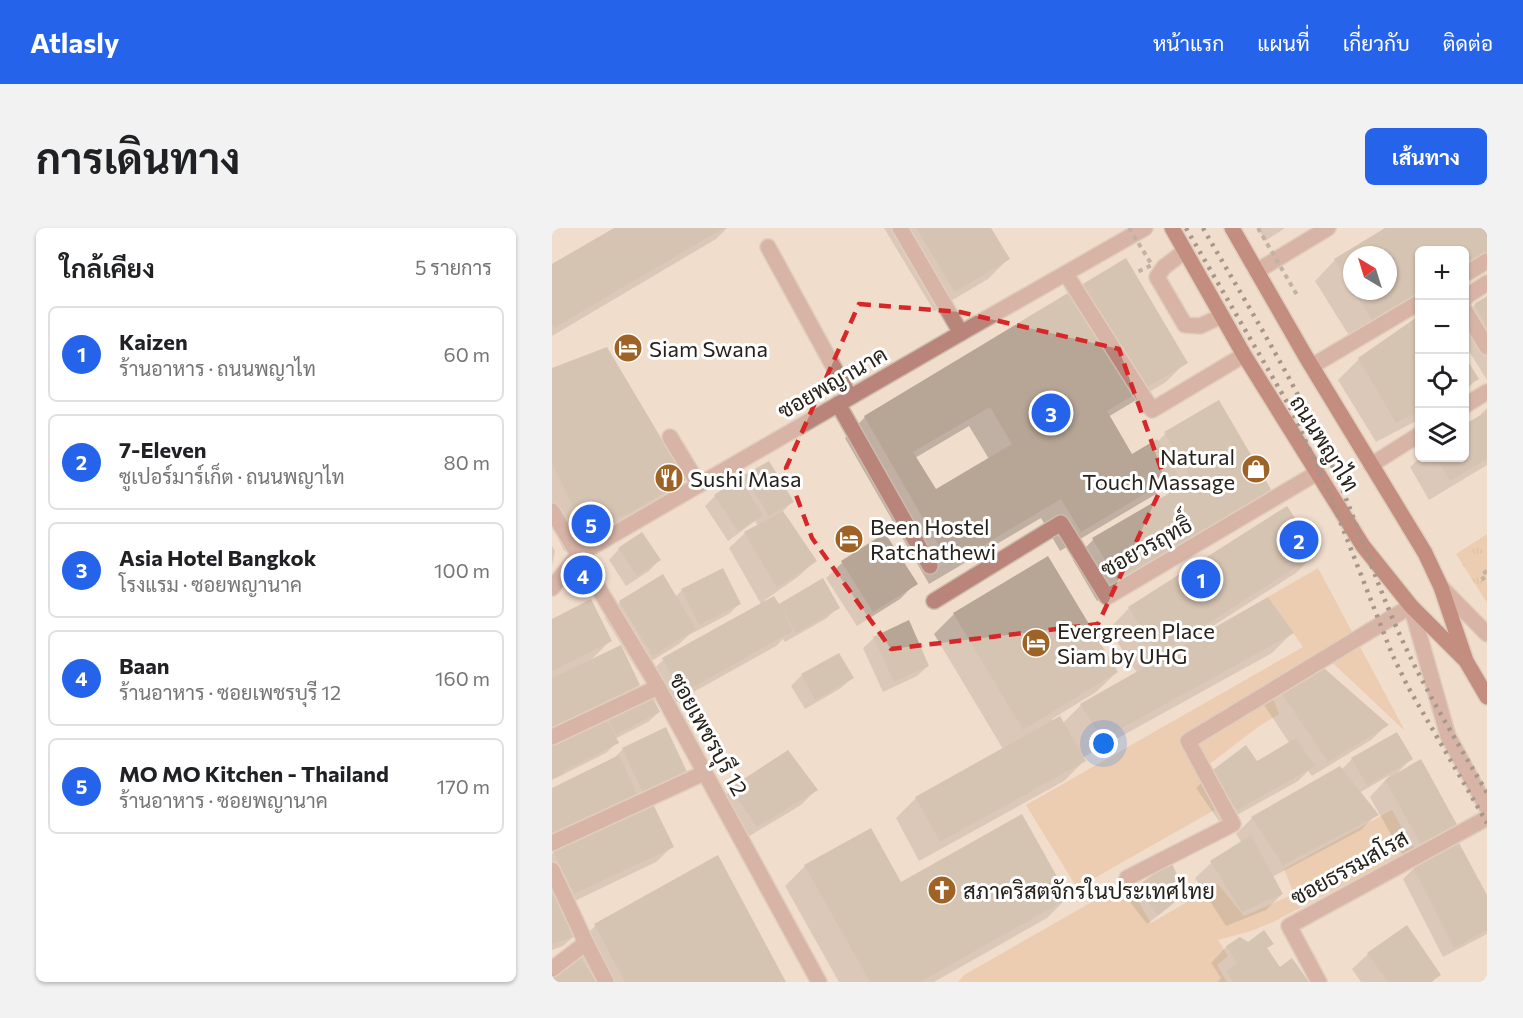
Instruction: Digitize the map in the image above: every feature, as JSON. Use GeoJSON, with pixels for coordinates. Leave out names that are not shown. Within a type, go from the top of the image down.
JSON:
{"type":"FeatureCollection","features":[{"type":"Feature","properties":{"kind":"main road","name":"ถนนพญาไท"},"geometry":{"type":"LineString","coordinates":[[1172,228],[1244,355],[1363,546],[1411,606],[1466,661]]}},
{"type":"Feature","properties":{"kind":"main road","name":"ถนนพญาไท"},"geometry":{"type":"LineString","coordinates":[[1232,228],[1425,553],[1441,586],[1466,661],[1487,697]]}},
{"type":"Feature","properties":{"kind":"street"},"geometry":{"type":"LineString","coordinates":[[900,228],[961,333]]}},
{"type":"Feature","properties":{"kind":"street","name":"ซอยพญานาค"},"geometry":{"type":"LineString","coordinates":[[552,588],[578,555],[1145,228]]}},
{"type":"Feature","properties":{"kind":"street"},"geometry":{"type":"LineString","coordinates":[[1257,271],[1328,228]]}},
{"type":"Feature","properties":{"kind":"street"},"geometry":{"type":"LineString","coordinates":[[768,247],[930,566]]}},
{"type":"Feature","properties":{"kind":"street"},"geometry":{"type":"LineString","coordinates":[[1185,251],[1164,267],[1157,277],[1185,325],[1200,326],[1222,316]]}},
{"type":"Feature","properties":{"kind":"street"},"geometry":{"type":"LineString","coordinates":[[1469,272],[1487,261]]}},
{"type":"Feature","properties":{"kind":"street"},"geometry":{"type":"LineString","coordinates":[[1066,274],[1152,410],[1244,355]]}},
{"type":"Feature","properties":{"kind":"street"},"geometry":{"type":"LineString","coordinates":[[1469,295],[1487,283]]}},
{"type":"Feature","properties":{"kind":"street"},"geometry":{"type":"LineString","coordinates":[[1312,366],[1415,304]]}},
{"type":"Feature","properties":{"kind":"street"},"geometry":{"type":"LineString","coordinates":[[1469,317],[1487,347]]}},
{"type":"Feature","properties":{"kind":"street"},"geometry":{"type":"LineString","coordinates":[[1469,403],[1487,392]]}},
{"type":"Feature","properties":{"kind":"street"},"geometry":{"type":"LineString","coordinates":[[670,437],[699,485]]}},
{"type":"Feature","properties":{"kind":"street"},"geometry":{"type":"LineString","coordinates":[[1371,465],[1415,437]]}},
{"type":"Feature","properties":{"kind":"street","name":"ซอยวรฤทธิ์"},"geometry":{"type":"LineString","coordinates":[[934,602],[1060,523],[1107,597],[1317,473]]}},
{"type":"Feature","properties":{"kind":"street","name":"ซอยเพชรบุรี 12"},"geometry":{"type":"LineString","coordinates":[[552,511],[658,687],[819,982]]}},
{"type":"Feature","properties":{"kind":"street"},"geometry":{"type":"LineString","coordinates":[[1441,586],[1487,634]]}},
{"type":"Feature","properties":{"kind":"street"},"geometry":{"type":"LineString","coordinates":[[1127,878],[1233,824],[1188,741],[1411,606],[1448,736],[1487,808]]}},
{"type":"Feature","properties":{"kind":"street"},"geometry":{"type":"LineString","coordinates":[[552,737],[658,687]]}},
{"type":"Feature","properties":{"kind":"street"},"geometry":{"type":"LineString","coordinates":[[552,843],[704,773]]}},
{"type":"Feature","properties":{"kind":"street","name":"ซอยธรรมสโรส"},"geometry":{"type":"LineString","coordinates":[[1319,982],[1289,926],[1487,818]]}},
{"type":"Feature","properties":{"kind":"street"},"geometry":{"type":"LineString","coordinates":[[552,870],[606,982]]}},
{"type":"Feature","properties":{"kind":"street"},"geometry":{"type":"LineString","coordinates":[[552,969],[586,943]]}},
{"type":"Feature","properties":{"kind":"path"},"geometry":{"type":"LineString","coordinates":[[1130,228],[1152,265],[1135,273]]}},
{"type":"Feature","properties":{"kind":"path"},"geometry":{"type":"LineString","coordinates":[[1258,228],[1297,295]]}},
{"type":"Feature","properties":{"kind":"path"},"geometry":{"type":"LineString","coordinates":[[1487,571],[1481,574],[1487,584]]}},
{"type":"Feature","properties":{"kind":"highlighted area"},"geometry":{"type":"Polygon","coordinates":[[[859,304],[960,312],[1119,349],[1165,480],[1098,624],[891,649],[812,538],[786,468],[859,304]]]}},
{"type":"Feature","properties":{"kind":"green space"},"geometry":{"type":"Polygon","coordinates":[[[1487,534],[1487,603],[1456,554],[1487,534]]]}},
{"type":"Feature","properties":{"kind":"green space"},"geometry":{"type":"Polygon","coordinates":[[[1318,568],[1405,731],[1321,652],[1270,691],[1279,714],[1203,769],[1218,808],[1077,888],[1026,805],[1303,647],[1268,597],[1318,568]]]}},
{"type":"Feature","properties":{"kind":"green space"},"geometry":{"type":"Polygon","coordinates":[[[1392,810],[1414,849],[1273,922],[1218,940],[1228,956],[1217,965],[1227,982],[958,982],[964,975],[1127,882],[1151,923],[1218,884],[1244,916],[1294,894],[1284,869],[1392,810]]]}},
{"type":"Feature","properties":{"kind":"building"},"geometry":{"type":"Polygon","coordinates":[[[614,228],[724,228],[554,328],[552,324],[552,264],[614,228]]]}},
{"type":"Feature","properties":{"kind":"building"},"geometry":{"type":"Polygon","coordinates":[[[916,228],[991,228],[1010,259],[955,292],[916,228]]]}},
{"type":"Feature","properties":{"kind":"building"},"geometry":{"type":"Polygon","coordinates":[[[1385,228],[1487,228],[1487,253],[1469,264],[1469,246],[1415,246],[1415,298],[1374,323],[1360,300],[1397,300],[1397,246],[1355,246],[1385,228]]]}},
{"type":"Feature","properties":{"kind":"building"},"geometry":{"type":"Polygon","coordinates":[[[1343,254],[1343,274],[1334,259],[1343,254]]]}},
{"type":"Feature","properties":{"kind":"building"},"geometry":{"type":"Polygon","coordinates":[[[1126,258],[1188,363],[1107,411],[1132,454],[1157,439],[1178,474],[1081,532],[1061,499],[950,565],[864,416],[1126,258]],[[990,407],[913,452],[936,489],[1012,444],[990,407]]]}},
{"type":"Feature","properties":{"kind":"building"},"geometry":{"type":"Polygon","coordinates":[[[1487,296],[1487,327],[1474,304],[1487,296]]]}},
{"type":"Feature","properties":{"kind":"building"},"geometry":{"type":"Polygon","coordinates":[[[1415,318],[1415,414],[1396,423],[1358,358],[1415,318]]]}},
{"type":"Feature","properties":{"kind":"building"},"geometry":{"type":"Polygon","coordinates":[[[607,347],[686,480],[631,512],[585,532],[552,463],[552,368],[607,347]]]}},
{"type":"Feature","properties":{"kind":"building"},"geometry":{"type":"Polygon","coordinates":[[[1469,363],[1479,379],[1469,384],[1469,363]]]}},
{"type":"Feature","properties":{"kind":"building"},"geometry":{"type":"Polygon","coordinates":[[[1219,400],[1272,491],[1118,582],[1092,538],[1192,480],[1164,432],[1219,400]]]}},
{"type":"Feature","properties":{"kind":"building"},"geometry":{"type":"Polygon","coordinates":[[[1487,411],[1487,459],[1450,481],[1438,462],[1469,462],[1469,422],[1487,411]]]}},
{"type":"Feature","properties":{"kind":"building"},"geometry":{"type":"Polygon","coordinates":[[[769,461],[794,502],[769,516],[744,475],[769,461]]]}},
{"type":"Feature","properties":{"kind":"building"},"geometry":{"type":"Polygon","coordinates":[[[739,478],[763,515],[738,532],[714,495],[739,478]]]}},
{"type":"Feature","properties":{"kind":"building"},"geometry":{"type":"Polygon","coordinates":[[[1287,506],[1318,553],[1159,655],[1128,607],[1287,506]]]}},
{"type":"Feature","properties":{"kind":"building"},"geometry":{"type":"Polygon","coordinates":[[[783,511],[817,561],[777,588],[744,532],[783,511]]]}},
{"type":"Feature","properties":{"kind":"building"},"geometry":{"type":"Polygon","coordinates":[[[642,532],[661,560],[637,576],[618,548],[642,532]]]}},
{"type":"Feature","properties":{"kind":"building"},"geometry":{"type":"Polygon","coordinates":[[[885,533],[918,584],[873,612],[841,561],[885,533]]]}},
{"type":"Feature","properties":{"kind":"building","name":"Evergreen Place Siam by UHG"},"geometry":{"type":"Polygon","coordinates":[[[1048,556],[1118,672],[1023,730],[953,613],[1048,556]]]}},
{"type":"Feature","properties":{"kind":"building"},"geometry":{"type":"Polygon","coordinates":[[[723,568],[741,604],[699,625],[681,589],[723,568]]]}},
{"type":"Feature","properties":{"kind":"building"},"geometry":{"type":"Polygon","coordinates":[[[663,574],[696,629],[653,656],[619,601],[663,574]]]}},
{"type":"Feature","properties":{"kind":"building"},"geometry":{"type":"Polygon","coordinates":[[[823,578],[840,608],[796,633],[781,606],[793,631],[681,694],[662,658],[774,596],[779,604],[823,578]]]}},
{"type":"Feature","properties":{"kind":"building"},"geometry":{"type":"Polygon","coordinates":[[[1268,597],[1294,633],[1102,739],[1080,704],[1268,597]]]}},
{"type":"Feature","properties":{"kind":"building"},"geometry":{"type":"Polygon","coordinates":[[[591,599],[612,641],[552,671],[552,619],[591,599]]]}},
{"type":"Feature","properties":{"kind":"building"},"geometry":{"type":"Polygon","coordinates":[[[909,620],[929,666],[894,682],[873,637],[909,620]]]}},
{"type":"Feature","properties":{"kind":"building"},"geometry":{"type":"Polygon","coordinates":[[[621,645],[640,685],[552,727],[552,678],[621,645]]]}},
{"type":"Feature","properties":{"kind":"building"},"geometry":{"type":"Polygon","coordinates":[[[839,653],[854,678],[815,700],[801,674],[839,653]]]}},
{"type":"Feature","properties":{"kind":"building"},"geometry":{"type":"Polygon","coordinates":[[[1317,662],[1389,725],[1328,762],[1278,688],[1317,662]]]}},
{"type":"Feature","properties":{"kind":"building"},"geometry":{"type":"Polygon","coordinates":[[[651,694],[660,712],[616,735],[607,717],[651,694]]]}},
{"type":"Feature","properties":{"kind":"building"},"geometry":{"type":"Polygon","coordinates":[[[1060,716],[1086,761],[940,842],[915,797],[1060,716]]]}},
{"type":"Feature","properties":{"kind":"building"},"geometry":{"type":"Polygon","coordinates":[[[606,718],[619,743],[564,771],[562,768],[564,774],[552,779],[552,745],[606,718]]]}},
{"type":"Feature","properties":{"kind":"building"},"geometry":{"type":"Polygon","coordinates":[[[666,727],[687,772],[643,793],[622,748],[666,727]]]}},
{"type":"Feature","properties":{"kind":"building"},"geometry":{"type":"Polygon","coordinates":[[[1397,732],[1413,759],[1367,786],[1351,758],[1397,732]]]}},
{"type":"Feature","properties":{"kind":"building"},"geometry":{"type":"Polygon","coordinates":[[[1296,738],[1315,766],[1237,810],[1210,772],[1246,745],[1257,761],[1296,738]]]}},
{"type":"Feature","properties":{"kind":"building"},"geometry":{"type":"Polygon","coordinates":[[[788,750],[818,790],[757,827],[730,788],[788,750]]]}},
{"type":"Feature","properties":{"kind":"building"},"geometry":{"type":"Polygon","coordinates":[[[619,755],[637,794],[552,837],[552,788],[619,755]]]}},
{"type":"Feature","properties":{"kind":"building"},"geometry":{"type":"Polygon","coordinates":[[[1421,759],[1460,830],[1424,850],[1385,780],[1421,759]]]}},
{"type":"Feature","properties":{"kind":"building"},"geometry":{"type":"Polygon","coordinates":[[[1340,766],[1379,815],[1283,865],[1251,817],[1340,766]]]}},
{"type":"Feature","properties":{"kind":"building"},"geometry":{"type":"Polygon","coordinates":[[[653,804],[674,847],[574,894],[553,851],[653,804]]]}},
{"type":"Feature","properties":{"kind":"building","name":"สภาคริสตจักรในประเทศไทย"},"geometry":{"type":"Polygon","coordinates":[[[1022,814],[1069,898],[920,982],[870,982],[804,865],[871,828],[901,882],[1022,814]]]}},
{"type":"Feature","properties":{"kind":"building"},"geometry":{"type":"Polygon","coordinates":[[[1251,835],[1283,894],[1242,912],[1210,861],[1251,835]]]}},
{"type":"Feature","properties":{"kind":"building"},"geometry":{"type":"Polygon","coordinates":[[[1459,843],[1487,895],[1487,930],[1454,948],[1413,867],[1459,843]]]}},
{"type":"Feature","properties":{"kind":"building"},"geometry":{"type":"Polygon","coordinates":[[[718,855],[786,982],[625,982],[594,924],[718,855]]]}},
{"type":"Feature","properties":{"kind":"building"},"geometry":{"type":"Polygon","coordinates":[[[1171,861],[1185,893],[1158,915],[1136,887],[1171,861]]]}},
{"type":"Feature","properties":{"kind":"building"},"geometry":{"type":"Polygon","coordinates":[[[555,894],[576,936],[552,944],[552,896],[555,894]]]}},
{"type":"Feature","properties":{"kind":"building"},"geometry":{"type":"Polygon","coordinates":[[[1407,925],[1441,975],[1431,982],[1388,982],[1367,953],[1407,925]]]}},
{"type":"Feature","properties":{"kind":"building"},"geometry":{"type":"Polygon","coordinates":[[[1264,930],[1274,944],[1267,948],[1280,967],[1292,958],[1309,982],[1233,982],[1226,971],[1237,963],[1226,946],[1240,937],[1248,942],[1264,930]]]}},
{"type":"Feature","properties":{"kind":"building"},"geometry":{"type":"Polygon","coordinates":[[[579,956],[597,982],[552,982],[552,975],[579,956]]]}},
{"type":"Feature","properties":{"kind":"railway"},"geometry":{"type":"LineString","coordinates":[[1186,228],[1291,409],[1329,493],[1392,654],[1408,687],[1487,823]]}},
{"type":"Feature","properties":{"kind":"railway"},"geometry":{"type":"LineString","coordinates":[[1203,228],[1305,409],[1330,461],[1393,620],[1414,665],[1487,793]]}},
{"type":"Feature","properties":{"kind":"place","name":"Siam Swana"},"geometry":{"type":"Point","coordinates":[628,348]}},
{"type":"Feature","properties":{"kind":"place","name":"Asia Hotel Bangkok"},"geometry":{"type":"Point","coordinates":[1051,413]}},
{"type":"Feature","properties":{"kind":"place","name":"Natural Touch Massage"},"geometry":{"type":"Point","coordinates":[1256,469]}},
{"type":"Feature","properties":{"kind":"place","name":"Sushi Masa"},"geometry":{"type":"Point","coordinates":[669,478]}},
{"type":"Feature","properties":{"kind":"place","name":"MO MO Kitchen - Thailand"},"geometry":{"type":"Point","coordinates":[591,524]}},
{"type":"Feature","properties":{"kind":"place","name":"Been Hostel Ratchathewi"},"geometry":{"type":"Point","coordinates":[849,539]}},
{"type":"Feature","properties":{"kind":"place","name":"7-Eleven"},"geometry":{"type":"Point","coordinates":[1299,540]}},
{"type":"Feature","properties":{"kind":"place","name":"Baan"},"geometry":{"type":"Point","coordinates":[583,575]}},
{"type":"Feature","properties":{"kind":"place","name":"Kaizen"},"geometry":{"type":"Point","coordinates":[1201,579]}},
{"type":"Feature","properties":{"kind":"place","name":"Evergreen Place Siam by UHG"},"geometry":{"type":"Point","coordinates":[1036,643]}},
{"type":"Feature","properties":{"kind":"place","name":"สภาคริสตจักรในประเทศไทย"},"geometry":{"type":"Point","coordinates":[942,890]}}]}
